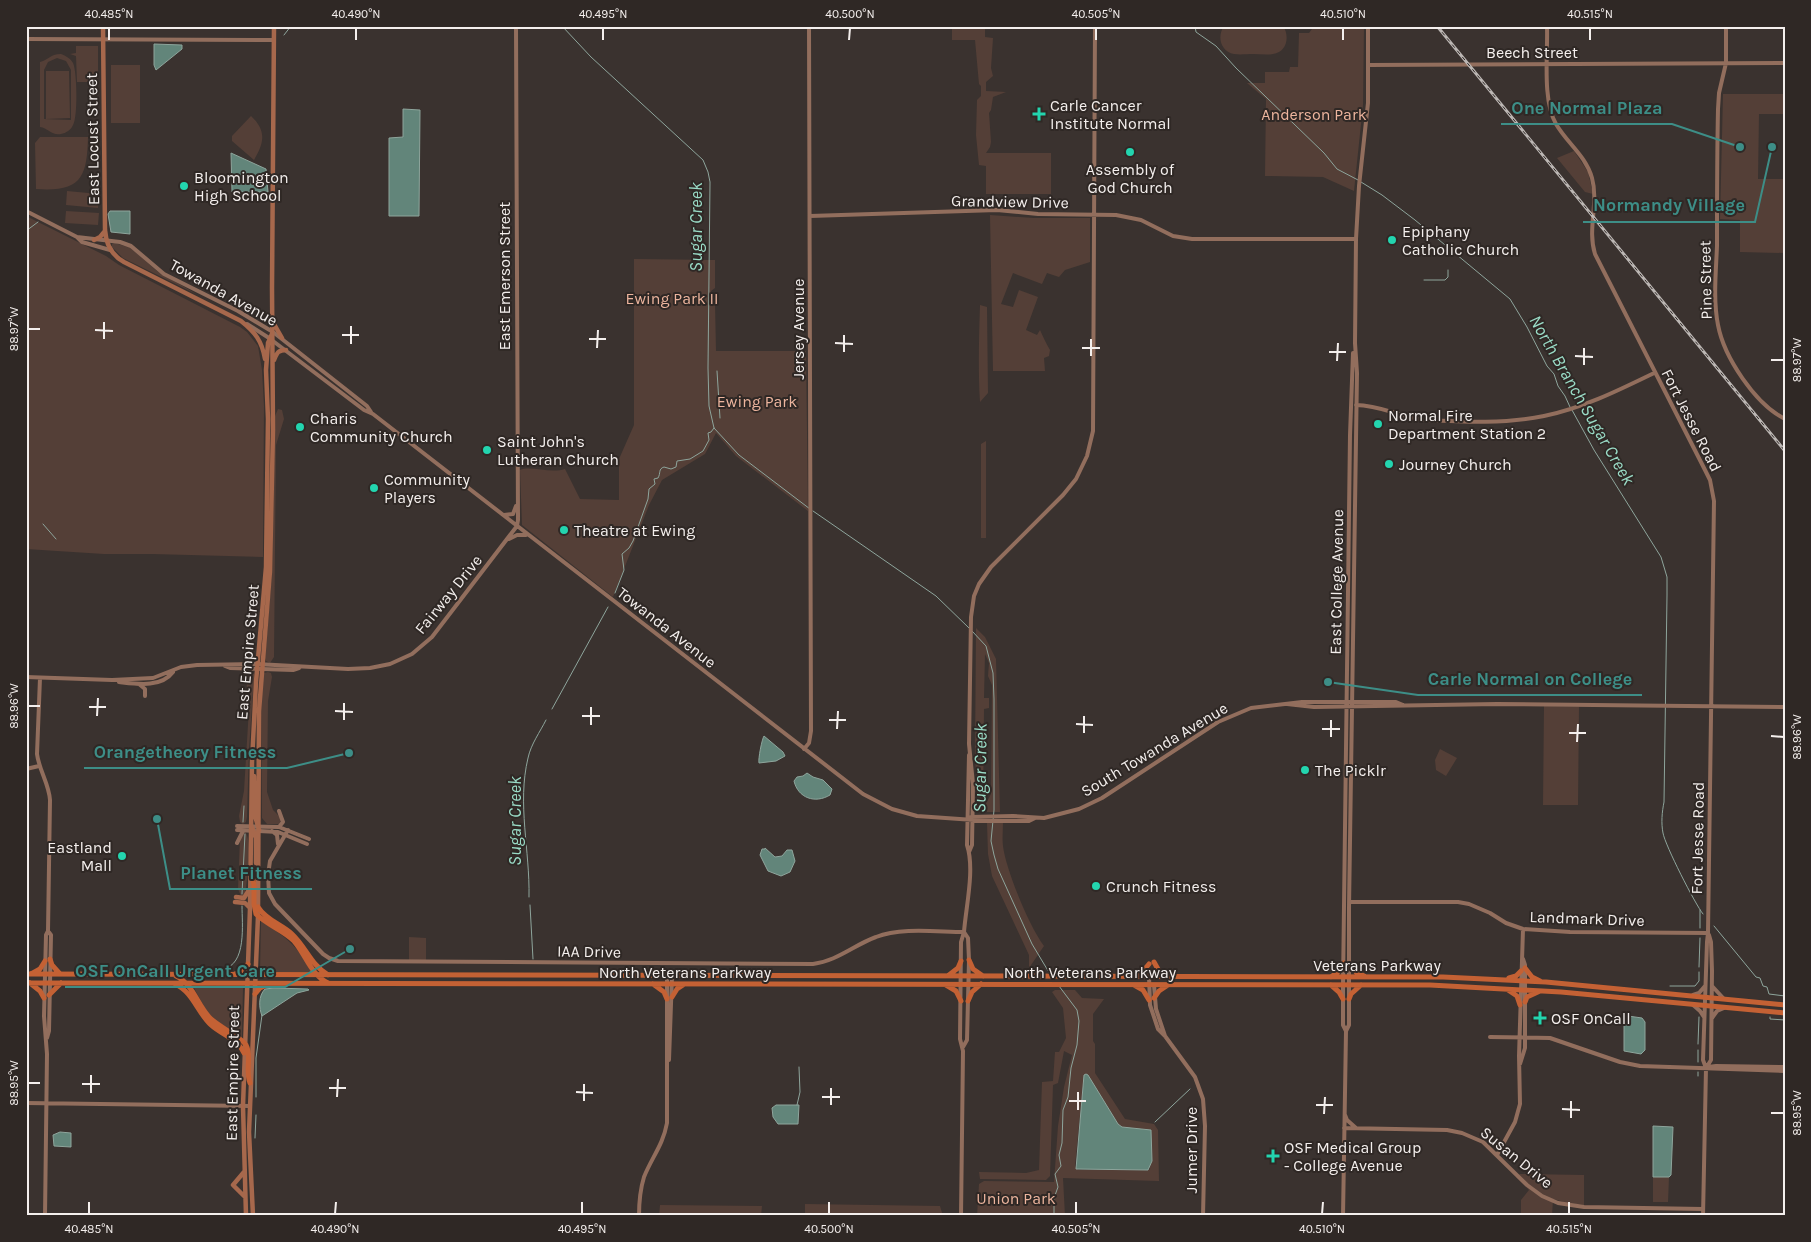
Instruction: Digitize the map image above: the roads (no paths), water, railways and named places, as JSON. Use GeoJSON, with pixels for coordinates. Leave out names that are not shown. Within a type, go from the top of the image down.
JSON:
{"type":"FeatureCollection","features":[{"type":"Feature","properties":{"kind":"highway"},"geometry":{"type":"LineString","coordinates":[[251,869],[254,886],[254,909],[258,916],[293,940],[316,975],[329,984]]}},
{"type":"Feature","properties":{"kind":"highway"},"geometry":{"type":"LineString","coordinates":[[258,907],[265,916],[292,934],[316,967],[328,975]]}},
{"type":"Feature","properties":{"kind":"highway"},"geometry":{"type":"LineString","coordinates":[[29,974],[40,969],[48,960],[61,975]]}},
{"type":"Feature","properties":{"kind":"highway"},"geometry":{"type":"LineString","coordinates":[[969,960],[973,969],[984,976]]}},
{"type":"Feature","properties":{"kind":"highway"},"geometry":{"type":"LineString","coordinates":[[948,976],[958,968],[961,961]]}},
{"type":"Feature","properties":{"kind":"highway"},"geometry":{"type":"LineString","coordinates":[[1135,976],[1151,963],[1167,976]]}},
{"type":"Feature","properties":{"kind":"highway"},"geometry":{"type":"LineString","coordinates":[[1331,976],[1339,971],[1344,963]]}},
{"type":"Feature","properties":{"kind":"highway"},"geometry":{"type":"LineString","coordinates":[[234,975],[248,964]]}},
{"type":"Feature","properties":{"kind":"highway"},"geometry":{"type":"LineString","coordinates":[[1350,964],[1356,972],[1364,977]]}},
{"type":"Feature","properties":{"kind":"highway"},"geometry":{"type":"LineString","coordinates":[[1504,980],[1516,976],[1523,969],[1532,977],[1543,982]]}},
{"type":"Feature","properties":{"kind":"highway","name":"North Veterans Parkway"},"geometry":{"type":"LineString","coordinates":[[29,974],[969,976]]}},
{"type":"Feature","properties":{"kind":"highway"},"geometry":{"type":"LineString","coordinates":[[174,974],[188,983],[200,1005],[210,1018],[222,1029],[244,1042],[248,1049],[247,1075],[250,1083]]}},
{"type":"Feature","properties":{"kind":"highway","name":"Veterans Parkway"},"geometry":{"type":"LineString","coordinates":[[969,976],[1331,976],[1504,980],[1785,1005]]}},
{"type":"Feature","properties":{"kind":"highway"},"geometry":{"type":"LineString","coordinates":[[28,983],[47,996],[61,983]]}},
{"type":"Feature","properties":{"kind":"highway","name":"North Veterans Parkway"},"geometry":{"type":"LineString","coordinates":[[28,983],[1343,985]]}},
{"type":"Feature","properties":{"kind":"highway"},"geometry":{"type":"LineString","coordinates":[[172,983],[187,992],[210,1024],[240,1045],[244,1053]]}},
{"type":"Feature","properties":{"kind":"highway"},"geometry":{"type":"LineString","coordinates":[[255,994],[260,988],[269,983]]}},
{"type":"Feature","properties":{"kind":"highway"},"geometry":{"type":"LineString","coordinates":[[653,984],[669,998],[684,984]]}},
{"type":"Feature","properties":{"kind":"highway"},"geometry":{"type":"LineString","coordinates":[[946,984],[956,991],[960,1002]]}},
{"type":"Feature","properties":{"kind":"highway"},"geometry":{"type":"LineString","coordinates":[[968,1001],[972,992],[982,984]]}},
{"type":"Feature","properties":{"kind":"highway"},"geometry":{"type":"LineString","coordinates":[[1134,985],[1143,990],[1152,999],[1157,992],[1168,985]]}},
{"type":"Feature","properties":{"kind":"highway"},"geometry":{"type":"LineString","coordinates":[[1330,985],[1339,992],[1343,999]]}},
{"type":"Feature","properties":{"kind":"highway","name":"Veterans Parkway"},"geometry":{"type":"LineString","coordinates":[[1343,985],[1541,990],[1785,1013]]}},
{"type":"Feature","properties":{"kind":"highway"},"geometry":{"type":"LineString","coordinates":[[1349,999],[1360,985]]}},
{"type":"Feature","properties":{"kind":"highway"},"geometry":{"type":"LineString","coordinates":[[1506,988],[1515,994],[1523,1004],[1527,997],[1541,990]]}},
{"type":"Feature","properties":{"kind":"main road","name":"East Locust Street"},"geometry":{"type":"LineString","coordinates":[[103,26],[105,231],[106,241],[110,250]]}},
{"type":"Feature","properties":{"kind":"main road"},"geometry":{"type":"LineString","coordinates":[[273,332],[274,26]]}},
{"type":"Feature","properties":{"kind":"main road","name":"East Emerson Street"},"geometry":{"type":"LineString","coordinates":[[516,26],[517,526]]}},
{"type":"Feature","properties":{"kind":"main road","name":"Jersey Avenue"},"geometry":{"type":"LineString","coordinates":[[804,749],[808,745],[811,735],[809,26]]}},
{"type":"Feature","properties":{"kind":"main road"},"geometry":{"type":"LineString","coordinates":[[961,1216],[963,1048],[960,1039],[961,938],[964,932],[969,880],[969,852],[967,844],[971,818],[973,778],[970,753],[971,618],[977,590],[986,573],[1069,488],[1080,472],[1089,451],[1094,423],[1095,26]]}},
{"type":"Feature","properties":{"kind":"main road","name":"East College Avenue"},"geometry":{"type":"LineString","coordinates":[[1343,1216],[1346,1031],[1349,1025],[1350,985],[1351,405],[1356,239],[1369,65],[1368,26]]}},
{"type":"Feature","properties":{"kind":"main road","name":"Fort Jesse Road"},"geometry":{"type":"LineString","coordinates":[[1548,26],[1548,96],[1553,119],[1583,159],[1592,176],[1595,193],[1592,236],[1595,254],[1710,480],[1713,494],[1708,933],[1703,1060],[1706,1068],[1703,1216]]}},
{"type":"Feature","properties":{"kind":"main road","name":"Pine Street"},"geometry":{"type":"LineString","coordinates":[[1726,26],[1726,63],[1719,93],[1718,108],[1716,293],[1718,325],[1724,346],[1737,371],[1766,406],[1785,419]]}},
{"type":"Feature","properties":{"kind":"main road"},"geometry":{"type":"LineString","coordinates":[[26,39],[274,40]]}},
{"type":"Feature","properties":{"kind":"main road","name":"Beech Street"},"geometry":{"type":"LineString","coordinates":[[1369,65],[1785,63]]}},
{"type":"Feature","properties":{"kind":"main road","name":"Grandview Drive"},"geometry":{"type":"LineString","coordinates":[[810,216],[997,210],[1038,214],[1094,214],[1128,216],[1141,220],[1166,234],[1192,239],[1356,239]]}},
{"type":"Feature","properties":{"kind":"main road","name":"Towanda Avenue"},"geometry":{"type":"LineString","coordinates":[[26,211],[77,237],[120,242],[131,246],[164,274],[238,311],[282,338],[367,406],[371,412]]}},
{"type":"Feature","properties":{"kind":"main road"},"geometry":{"type":"LineString","coordinates":[[94,240],[105,231]]}},
{"type":"Feature","properties":{"kind":"main road","name":"Towanda Avenue"},"geometry":{"type":"LineString","coordinates":[[77,237],[82,242],[110,250],[118,259],[241,321],[271,339],[359,407],[371,412],[863,794],[885,806],[917,816],[971,818]]}},
{"type":"Feature","properties":{"kind":"main road"},"geometry":{"type":"LineString","coordinates":[[198,299],[202,292]]}},
{"type":"Feature","properties":{"kind":"main road"},"geometry":{"type":"LineString","coordinates":[[241,321],[260,340],[265,357],[266,370]]}},
{"type":"Feature","properties":{"kind":"main road"},"geometry":{"type":"LineString","coordinates":[[272,322],[282,338]]}},
{"type":"Feature","properties":{"kind":"main road","name":"East Empire Street"},"geometry":{"type":"LineString","coordinates":[[246,1216],[243,1106],[244,1042],[266,557],[268,413],[266,370],[273,332]]}},
{"type":"Feature","properties":{"kind":"main road","name":"East Empire Street"},"geometry":{"type":"LineString","coordinates":[[252,1216],[250,1083],[256,983],[259,876],[252,762],[270,557],[274,407],[271,339]]}},
{"type":"Feature","properties":{"kind":"main road","name":"East College Avenue"},"geometry":{"type":"LineString","coordinates":[[1350,702],[1357,373],[1354,343]]}},
{"type":"Feature","properties":{"kind":"main road"},"geometry":{"type":"LineString","coordinates":[[273,361],[277,353],[281,350],[286,350]]}},
{"type":"Feature","properties":{"kind":"main road"},"geometry":{"type":"LineString","coordinates":[[1351,405],[1374,406],[1414,419],[1434,421],[1520,420],[1577,407],[1615,392],[1654,373]]}},
{"type":"Feature","properties":{"kind":"main road"},"geometry":{"type":"LineString","coordinates":[[503,515],[513,514],[518,501]]}},
{"type":"Feature","properties":{"kind":"main road","name":"Fairway Drive"},"geometry":{"type":"LineString","coordinates":[[26,677],[112,680],[153,678],[191,665],[225,666],[230,668],[294,666],[299,668],[370,668],[390,664],[412,654],[432,637],[517,526]]}},
{"type":"Feature","properties":{"kind":"main road"},"geometry":{"type":"LineString","coordinates":[[507,540],[517,535],[528,535]]}},
{"type":"Feature","properties":{"kind":"main road","name":"Fairway Drive"},"geometry":{"type":"LineString","coordinates":[[112,680],[139,684],[161,681],[170,676],[174,670]]}},
{"type":"Feature","properties":{"kind":"main road"},"geometry":{"type":"LineString","coordinates":[[40,678],[36,746],[39,766],[48,786],[50,800],[48,931],[46,935],[49,1031],[47,1038],[45,1216]]}},
{"type":"Feature","properties":{"kind":"main road"},"geometry":{"type":"LineString","coordinates":[[139,684],[145,689],[145,696]]}},
{"type":"Feature","properties":{"kind":"main road","name":"South Towanda Avenue"},"geometry":{"type":"LineString","coordinates":[[971,818],[1059,816],[1090,804],[1211,726],[1235,714],[1266,706],[1302,702],[1396,702],[1403,705]]}},
{"type":"Feature","properties":{"kind":"main road","name":"South Towanda Avenue"},"geometry":{"type":"LineString","coordinates":[[1287,704],[1293,706],[1350,707],[1396,707],[1403,705]]}},
{"type":"Feature","properties":{"kind":"main road"},"geometry":{"type":"LineString","coordinates":[[1403,705],[1785,707]]}},
{"type":"Feature","properties":{"kind":"main road","name":"East College Avenue"},"geometry":{"type":"LineString","coordinates":[[1346,1031],[1343,1025],[1343,977],[1350,707]]}},
{"type":"Feature","properties":{"kind":"main road"},"geometry":{"type":"LineString","coordinates":[[26,769],[39,766]]}},
{"type":"Feature","properties":{"kind":"main road"},"geometry":{"type":"LineString","coordinates":[[1346,809],[1347,834],[1351,838]]}},
{"type":"Feature","properties":{"kind":"main road"},"geometry":{"type":"LineString","coordinates":[[279,827],[283,822],[280,811]]}},
{"type":"Feature","properties":{"kind":"main road"},"geometry":{"type":"LineString","coordinates":[[286,832],[255,828],[243,830],[237,828],[279,827],[308,842]]}},
{"type":"Feature","properties":{"kind":"main road"},"geometry":{"type":"LineString","coordinates":[[237,843],[243,830]]}},
{"type":"Feature","properties":{"kind":"main road"},"geometry":{"type":"LineString","coordinates":[[272,831],[277,835],[278,846]]}},
{"type":"Feature","properties":{"kind":"main road"},"geometry":{"type":"LineString","coordinates":[[278,846],[286,832]]}},
{"type":"Feature","properties":{"kind":"main road","name":"IAA Drive"},"geometry":{"type":"LineString","coordinates":[[278,846],[270,861],[268,891],[275,904],[323,954],[338,961],[813,964],[833,960],[874,938],[886,934],[964,932]]}},
{"type":"Feature","properties":{"kind":"main road"},"geometry":{"type":"LineString","coordinates":[[250,884],[245,897],[235,899],[250,908]]}},
{"type":"Feature","properties":{"kind":"main road","name":"Landmark Drive"},"geometry":{"type":"LineString","coordinates":[[1350,902],[1458,902],[1469,904],[1506,923],[1523,929],[1570,932],[1708,933]]}},
{"type":"Feature","properties":{"kind":"main road"},"geometry":{"type":"LineString","coordinates":[[1497,1155],[1513,1126],[1518,1111],[1523,1004],[1523,929]]}},
{"type":"Feature","properties":{"kind":"main road"},"geometry":{"type":"LineString","coordinates":[[963,1048],[967,1040],[969,984],[968,938],[964,932]]}},
{"type":"Feature","properties":{"kind":"main road","name":"Fort Jesse Road"},"geometry":{"type":"LineString","coordinates":[[1706,1068],[1711,1060],[1712,1006],[1711,942],[1708,933]]}},
{"type":"Feature","properties":{"kind":"main road"},"geometry":{"type":"LineString","coordinates":[[639,1216],[642,1184],[649,1166],[661,1146],[666,1127],[671,1040],[670,976]]}},
{"type":"Feature","properties":{"kind":"main road","name":"Jumer Drive"},"geometry":{"type":"LineString","coordinates":[[1148,976],[1151,985],[1152,1015],[1158,1029],[1195,1077],[1203,1099],[1205,1126],[1203,1216]]}},
{"type":"Feature","properties":{"kind":"main road"},"geometry":{"type":"LineString","coordinates":[[1692,996],[1699,993],[1706,984]]}},
{"type":"Feature","properties":{"kind":"main road"},"geometry":{"type":"LineString","coordinates":[[1712,986],[1724,999]]}},
{"type":"Feature","properties":{"kind":"main road"},"geometry":{"type":"LineString","coordinates":[[1692,1004],[1700,1011],[1704,1019]]}},
{"type":"Feature","properties":{"kind":"main road"},"geometry":{"type":"LineString","coordinates":[[1711,1020],[1724,1007]]}},
{"type":"Feature","properties":{"kind":"main road"},"geometry":{"type":"LineString","coordinates":[[1490,1037],[1556,1040],[1620,1062],[1640,1066],[1706,1068],[1716,1066],[1785,1069]]}},
{"type":"Feature","properties":{"kind":"main road"},"geometry":{"type":"LineString","coordinates":[[26,1103],[250,1106]]}},
{"type":"Feature","properties":{"kind":"main road"},"geometry":{"type":"LineString","coordinates":[[1344,1114],[1347,1120],[1356,1128]]}},
{"type":"Feature","properties":{"kind":"main road","name":"Susan Drive"},"geometry":{"type":"LineString","coordinates":[[1344,1128],[1454,1131],[1477,1138],[1536,1192],[1552,1201],[1565,1205],[1584,1207],[1704,1208]]}},
{"type":"Feature","properties":{"kind":"main road"},"geometry":{"type":"LineString","coordinates":[[244,1172],[233,1185],[245,1197]]}},
{"type":"Feature","properties":{"kind":"waterway","name":"Sugar Creek"},"geometry":{"type":"LineString","coordinates":[[284,35],[291,26]]}},
{"type":"Feature","properties":{"kind":"waterway","name":"Sugar Creek"},"geometry":{"type":"LineString","coordinates":[[562,26],[591,57],[703,160],[710,182],[708,368],[709,406],[714,428],[739,455],[810,509]]}},
{"type":"Feature","properties":{"kind":"waterway","name":"North Branch Sugar Creek"},"geometry":{"type":"LineString","coordinates":[[1195,26],[1196,32],[1216,46],[1236,68],[1324,153],[1337,169],[1358,180]]}},
{"type":"Feature","properties":{"kind":"waterway","name":"North Branch Sugar Creek"},"geometry":{"type":"LineString","coordinates":[[1361,182],[1415,220],[1510,299],[1547,366],[1554,374],[1558,386],[1570,407]]}},
{"type":"Feature","properties":{"kind":"waterway"},"geometry":{"type":"LineString","coordinates":[[26,231],[38,222]]}},
{"type":"Feature","properties":{"kind":"waterway"},"geometry":{"type":"LineString","coordinates":[[1424,280],[1445,280],[1448,277],[1448,270]]}},
{"type":"Feature","properties":{"kind":"waterway"},"geometry":{"type":"LineString","coordinates":[[717,371],[720,418]]}},
{"type":"Feature","properties":{"kind":"waterway","name":"North Branch Sugar Creek"},"geometry":{"type":"LineString","coordinates":[[1572,410],[1594,450],[1661,557],[1667,577],[1662,829],[1674,861],[1703,914]]}},
{"type":"Feature","properties":{"kind":"waterway","name":"Sugar Creek"},"geometry":{"type":"LineString","coordinates":[[615,593],[624,570],[622,554],[633,541],[648,499],[649,489],[655,484],[654,479],[658,478],[662,468],[671,469],[676,467],[677,461],[690,459],[703,451],[709,440],[708,433],[714,428]]}},
{"type":"Feature","properties":{"kind":"waterway","name":"Sugar Creek"},"geometry":{"type":"LineString","coordinates":[[813,511],[936,596],[969,628]]}},
{"type":"Feature","properties":{"kind":"waterway"},"geometry":{"type":"LineString","coordinates":[[43,524],[56,539]]}},
{"type":"Feature","properties":{"kind":"waterway","name":"Sugar Creek"},"geometry":{"type":"LineString","coordinates":[[552,709],[608,607]]}},
{"type":"Feature","properties":{"kind":"waterway","name":"Sugar Creek"},"geometry":{"type":"LineString","coordinates":[[972,631],[986,646],[993,673],[994,810],[991,841],[994,855],[998,869],[1032,944],[1050,974]]}},
{"type":"Feature","properties":{"kind":"waterway","name":"Sugar Creek"},"geometry":{"type":"LineString","coordinates":[[529,897],[524,810],[525,775],[531,748],[546,720]]}},
{"type":"Feature","properties":{"kind":"waterway"},"geometry":{"type":"LineString","coordinates":[[243,822],[244,806]]}},
{"type":"Feature","properties":{"kind":"waterway"},"geometry":{"type":"LineString","coordinates":[[242,894],[245,834]]}},
{"type":"Feature","properties":{"kind":"waterway","name":"Sugar Creek"},"geometry":{"type":"LineString","coordinates":[[530,905],[533,959]]}},
{"type":"Feature","properties":{"kind":"waterway"},"geometry":{"type":"LineString","coordinates":[[223,969],[231,966],[240,952],[242,943],[242,906]]}},
{"type":"Feature","properties":{"kind":"waterway"},"geometry":{"type":"LineString","coordinates":[[1700,910],[1700,928]]}},
{"type":"Feature","properties":{"kind":"waterway","name":"North Branch Sugar Creek"},"geometry":{"type":"LineString","coordinates":[[1714,926],[1756,977],[1760,978],[1763,986],[1767,987],[1769,994],[1785,996]]}},
{"type":"Feature","properties":{"kind":"waterway"},"geometry":{"type":"LineString","coordinates":[[1699,967],[1700,938]]}},
{"type":"Feature","properties":{"kind":"waterway"},"geometry":{"type":"LineString","coordinates":[[1670,986],[1695,986],[1699,981],[1699,972]]}},
{"type":"Feature","properties":{"kind":"waterway","name":"Sugar Creek"},"geometry":{"type":"LineString","coordinates":[[1054,1216],[1054,1198],[1058,1187],[1055,1174],[1061,1166],[1059,1155],[1062,1143],[1063,1110],[1068,1097],[1079,1021],[1077,1010],[1059,986]]}},
{"type":"Feature","properties":{"kind":"waterway"},"geometry":{"type":"LineString","coordinates":[[256,1097],[256,1058],[262,1015]]}},
{"type":"Feature","properties":{"kind":"waterway"},"geometry":{"type":"LineString","coordinates":[[1698,1044],[1699,1017]]}},
{"type":"Feature","properties":{"kind":"waterway"},"geometry":{"type":"LineString","coordinates":[[1770,1017],[1770,1019],[1785,1020]]}},
{"type":"Feature","properties":{"kind":"waterway"},"geometry":{"type":"LineString","coordinates":[[1698,1050],[1698,1062]]}},
{"type":"Feature","properties":{"kind":"waterway"},"geometry":{"type":"LineString","coordinates":[[797,1105],[800,1092],[799,1067]]}},
{"type":"Feature","properties":{"kind":"waterway"},"geometry":{"type":"LineString","coordinates":[[1155,1122],[1190,1089]]}},
{"type":"Feature","properties":{"kind":"waterway"},"geometry":{"type":"LineString","coordinates":[[255,1138],[256,1115]]}},
{"type":"Feature","properties":{"kind":"railway"},"geometry":{"type":"LineString","coordinates":[[1437,26],[1785,451]]}},
{"type":"Feature","properties":{"kind":"place","name":"Carle Cancer Institute Normal"},"geometry":{"type":"Point","coordinates":[1039,114]}},
{"type":"Feature","properties":{"kind":"place","name":"One Normal Plaza"},"geometry":{"type":"Point","coordinates":[1740,147]}},
{"type":"Feature","properties":{"kind":"place","name":"Normandy Village"},"geometry":{"type":"Point","coordinates":[1772,147]}},
{"type":"Feature","properties":{"kind":"place","name":"Assembly of God Church"},"geometry":{"type":"Point","coordinates":[1130,152]}},
{"type":"Feature","properties":{"kind":"place","name":"Bloomington High School"},"geometry":{"type":"Point","coordinates":[184,186]}},
{"type":"Feature","properties":{"kind":"place","name":"Epiphany Catholic Church"},"geometry":{"type":"Point","coordinates":[1392,240]}},
{"type":"Feature","properties":{"kind":"place","name":"Normal Fire Department Station 2"},"geometry":{"type":"Point","coordinates":[1378,424]}},
{"type":"Feature","properties":{"kind":"place","name":"Charis Community Church"},"geometry":{"type":"Point","coordinates":[300,427]}},
{"type":"Feature","properties":{"kind":"place","name":"Saint John's Lutheran Church"},"geometry":{"type":"Point","coordinates":[487,450]}},
{"type":"Feature","properties":{"kind":"place","name":"Journey Church"},"geometry":{"type":"Point","coordinates":[1389,464]}},
{"type":"Feature","properties":{"kind":"place","name":"Community Players"},"geometry":{"type":"Point","coordinates":[374,488]}},
{"type":"Feature","properties":{"kind":"place","name":"Theatre at Ewing"},"geometry":{"type":"Point","coordinates":[564,530]}},
{"type":"Feature","properties":{"kind":"place","name":"Carle Normal on College"},"geometry":{"type":"Point","coordinates":[1328,682]}},
{"type":"Feature","properties":{"kind":"place","name":"Orangetheory Fitness"},"geometry":{"type":"Point","coordinates":[349,753]}},
{"type":"Feature","properties":{"kind":"place","name":"The Picklr"},"geometry":{"type":"Point","coordinates":[1305,770]}},
{"type":"Feature","properties":{"kind":"place","name":"Planet Fitness"},"geometry":{"type":"Point","coordinates":[157,819]}},
{"type":"Feature","properties":{"kind":"place","name":"Eastland Mall"},"geometry":{"type":"Point","coordinates":[122,856]}},
{"type":"Feature","properties":{"kind":"place","name":"Crunch Fitness"},"geometry":{"type":"Point","coordinates":[1096,886]}},
{"type":"Feature","properties":{"kind":"place","name":"OSF OnCall Urgent Care"},"geometry":{"type":"Point","coordinates":[350,949]}},
{"type":"Feature","properties":{"kind":"place","name":"OSF OnCall"},"geometry":{"type":"Point","coordinates":[1540,1018]}},
{"type":"Feature","properties":{"kind":"place","name":"OSF Medical Group - College Avenue"},"geometry":{"type":"Point","coordinates":[1273,1156]}},
{"type":"Feature","properties":{"kind":"park label","name":"Anderson Park"},"geometry":{"type":"Point","coordinates":[1314,114]}},
{"type":"Feature","properties":{"kind":"park label","name":"Ewing Park II"},"geometry":{"type":"Point","coordinates":[672,298]}},
{"type":"Feature","properties":{"kind":"park label","name":"Ewing Park"},"geometry":{"type":"Point","coordinates":[757,401]}},
{"type":"Feature","properties":{"kind":"park label","name":"Union Park"},"geometry":{"type":"Point","coordinates":[1016,1198]}}]}
